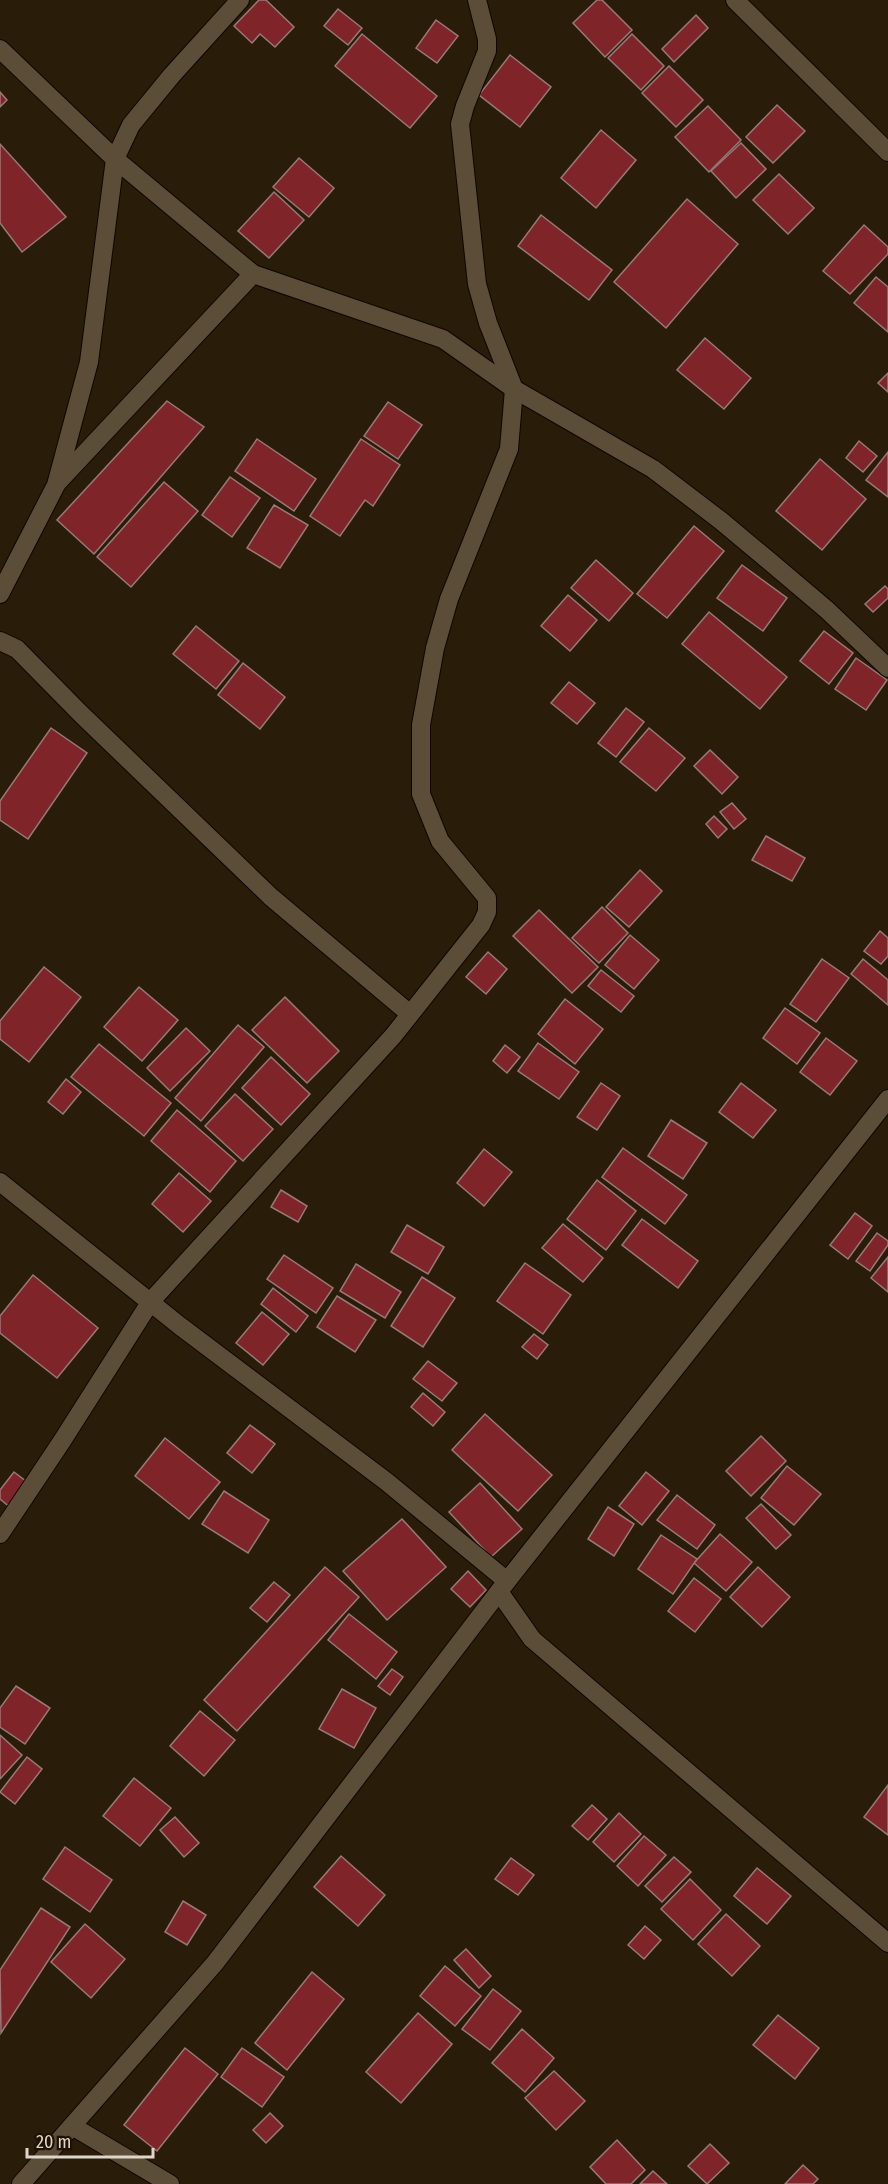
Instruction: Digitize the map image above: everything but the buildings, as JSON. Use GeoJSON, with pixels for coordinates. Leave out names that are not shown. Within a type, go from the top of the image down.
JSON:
{"type":"FeatureCollection","features":[{"type":"Feature","properties":{"kind":"street"},"geometry":{"type":"LineString","coordinates":[[0,594],[56,485],[89,362],[115,159],[131,125],[172,75],[240,0]]}},
{"type":"Feature","properties":{"kind":"street"},"geometry":{"type":"LineString","coordinates":[[0,1534],[151,1301],[393,1036],[481,925],[487,912],[487,898],[440,841],[421,794],[421,725],[435,648],[449,599],[509,449],[514,389],[488,322],[477,284],[460,124],[487,51],[487,39],[477,0]]}},
{"type":"Feature","properties":{"kind":"street"},"geometry":{"type":"LineString","coordinates":[[735,0],[888,152]]}},
{"type":"Feature","properties":{"kind":"street"},"geometry":{"type":"LineString","coordinates":[[0,50],[115,159],[253,274],[443,339],[514,389],[653,469],[720,520],[826,609],[888,668]]}},
{"type":"Feature","properties":{"kind":"street"},"geometry":{"type":"LineString","coordinates":[[56,485],[253,274]]}},
{"type":"Feature","properties":{"kind":"street"},"geometry":{"type":"LineString","coordinates":[[0,641],[17,649],[271,897],[410,1014]]}},
{"type":"Feature","properties":{"kind":"street"},"geometry":{"type":"LineString","coordinates":[[21,2184],[215,1964],[503,1587],[888,1098]]}},
{"type":"Feature","properties":{"kind":"street"},"geometry":{"type":"LineString","coordinates":[[0,1182],[180,1326],[387,1482],[503,1587],[532,1639],[888,1943]]}},
{"type":"Feature","properties":{"kind":"street"},"geometry":{"type":"LineString","coordinates":[[72,2126],[170,2184]]}}]}
